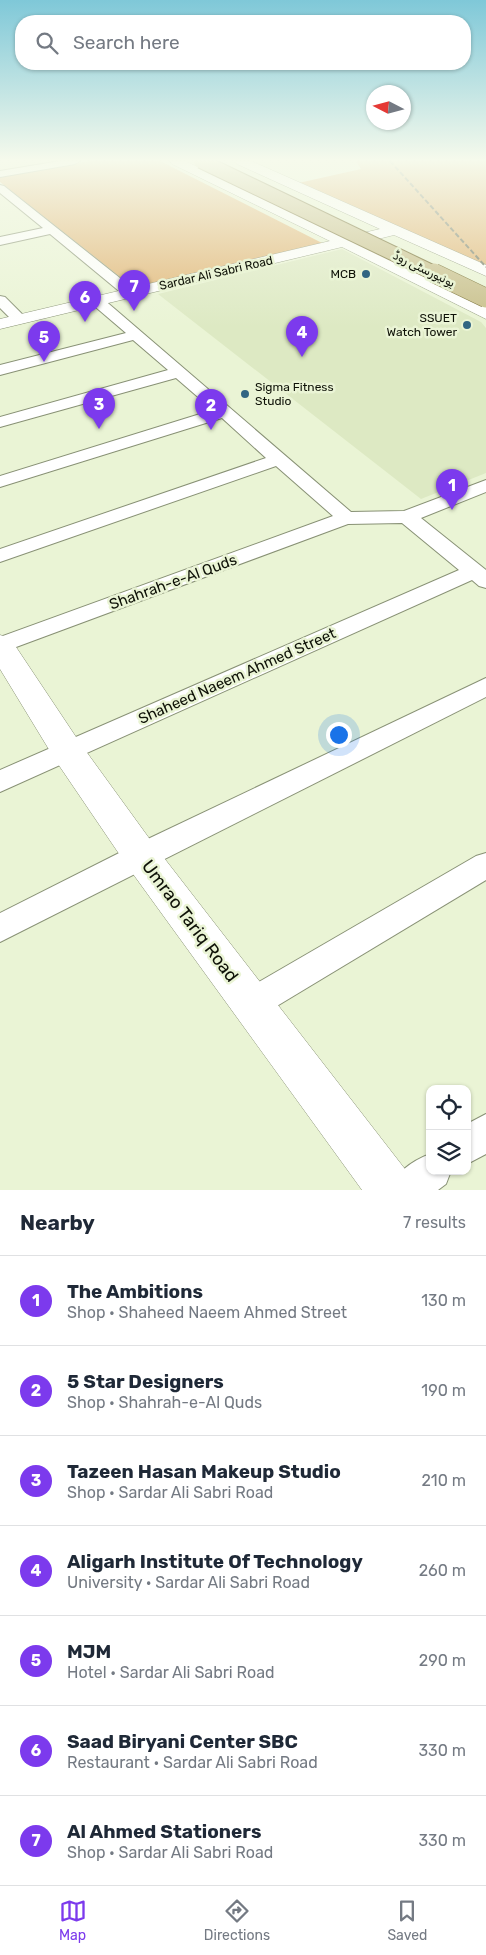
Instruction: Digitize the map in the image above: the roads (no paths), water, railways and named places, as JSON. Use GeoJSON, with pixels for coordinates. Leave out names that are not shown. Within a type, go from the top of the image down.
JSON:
{"type":"FeatureCollection","features":[{"type":"Feature","properties":{"kind":"main road","name":"یونیورسٹی روڈ"},"geometry":{"type":"LineString","coordinates":[[317,217],[486,298]]}},
{"type":"Feature","properties":{"kind":"main road","name":"یونیورسٹی روڈ"},"geometry":{"type":"LineString","coordinates":[[338,217],[486,286]]}},
{"type":"Feature","properties":{"kind":"street"},"geometry":{"type":"LineString","coordinates":[[35,217],[130,293]]}},
{"type":"Feature","properties":{"kind":"street"},"geometry":{"type":"LineString","coordinates":[[290,217],[486,314]]}},
{"type":"Feature","properties":{"kind":"street"},"geometry":{"type":"LineString","coordinates":[[366,217],[486,271]]}},
{"type":"Feature","properties":{"kind":"street"},"geometry":{"type":"LineString","coordinates":[[0,240],[52,230]]}},
{"type":"Feature","properties":{"kind":"street","name":"Sardar Ali Sabri Road"},"geometry":{"type":"LineString","coordinates":[[0,324],[396,230]]}},
{"type":"Feature","properties":{"kind":"street"},"geometry":{"type":"LineString","coordinates":[[0,300],[19,319]]}},
{"type":"Feature","properties":{"kind":"street"},"geometry":{"type":"LineString","coordinates":[[97,301],[346,518]]}},
{"type":"Feature","properties":{"kind":"street"},"geometry":{"type":"LineString","coordinates":[[0,370],[136,334]]}},
{"type":"Feature","properties":{"kind":"street"},"geometry":{"type":"LineString","coordinates":[[0,422],[179,372]]}},
{"type":"Feature","properties":{"kind":"street"},"geometry":{"type":"LineString","coordinates":[[0,482],[225,412]]}},
{"type":"Feature","properties":{"kind":"street"},"geometry":{"type":"LineString","coordinates":[[0,556],[279,459]]}},
{"type":"Feature","properties":{"kind":"street"},"geometry":{"type":"LineString","coordinates":[[480,576],[407,517],[486,486]]}},
{"type":"Feature","properties":{"kind":"street","name":"Shahrah-e-Al Quds"},"geometry":{"type":"LineString","coordinates":[[0,645],[346,518],[407,517]]}},
{"type":"Feature","properties":{"kind":"street","name":"Shaheed Naeem Ahmed Street"},"geometry":{"type":"LineString","coordinates":[[0,781],[480,576]]}},
{"type":"Feature","properties":{"kind":"street","name":"Umrao Tariq Road"},"geometry":{"type":"LineString","coordinates":[[0,645],[68,752],[141,856],[391,1190]]}},
{"type":"Feature","properties":{"kind":"street"},"geometry":{"type":"LineString","coordinates":[[0,928],[141,856],[486,687]]}},
{"type":"Feature","properties":{"kind":"street"},"geometry":{"type":"LineString","coordinates":[[251,1004],[486,865]]}},
{"type":"Feature","properties":{"kind":"street"},"geometry":{"type":"LineString","coordinates":[[471,1143],[486,1132]]}},
{"type":"Feature","properties":{"kind":"street"},"geometry":{"type":"LineString","coordinates":[[407,1190],[428,1175]]}},
{"type":"Feature","properties":{"kind":"railway"},"geometry":{"type":"LineString","coordinates":[[440,217],[486,267]]}},
{"type":"Feature","properties":{"kind":"place","name":"MCB"},"geometry":{"type":"Point","coordinates":[366,274]}},
{"type":"Feature","properties":{"kind":"place","name":"Al Ahmed Stationers"},"geometry":{"type":"Point","coordinates":[134,311]}},
{"type":"Feature","properties":{"kind":"place","name":"Saad Biryani Center SBC"},"geometry":{"type":"Point","coordinates":[85,322]}},
{"type":"Feature","properties":{"kind":"place","name":"SSUET Watch Tower"},"geometry":{"type":"Point","coordinates":[467,325]}},
{"type":"Feature","properties":{"kind":"place","name":"Aligarh Institute Of Technology"},"geometry":{"type":"Point","coordinates":[302,357]}},
{"type":"Feature","properties":{"kind":"place","name":"MJM"},"geometry":{"type":"Point","coordinates":[44,362]}},
{"type":"Feature","properties":{"kind":"place","name":"Sigma Fitness Studio"},"geometry":{"type":"Point","coordinates":[245,394]}},
{"type":"Feature","properties":{"kind":"place","name":"Tazeen Hasan Makeup Studio"},"geometry":{"type":"Point","coordinates":[99,429]}},
{"type":"Feature","properties":{"kind":"place","name":"5 Star Designers"},"geometry":{"type":"Point","coordinates":[211,430]}},
{"type":"Feature","properties":{"kind":"place","name":"The Ambitions"},"geometry":{"type":"Point","coordinates":[452,510]}}]}
